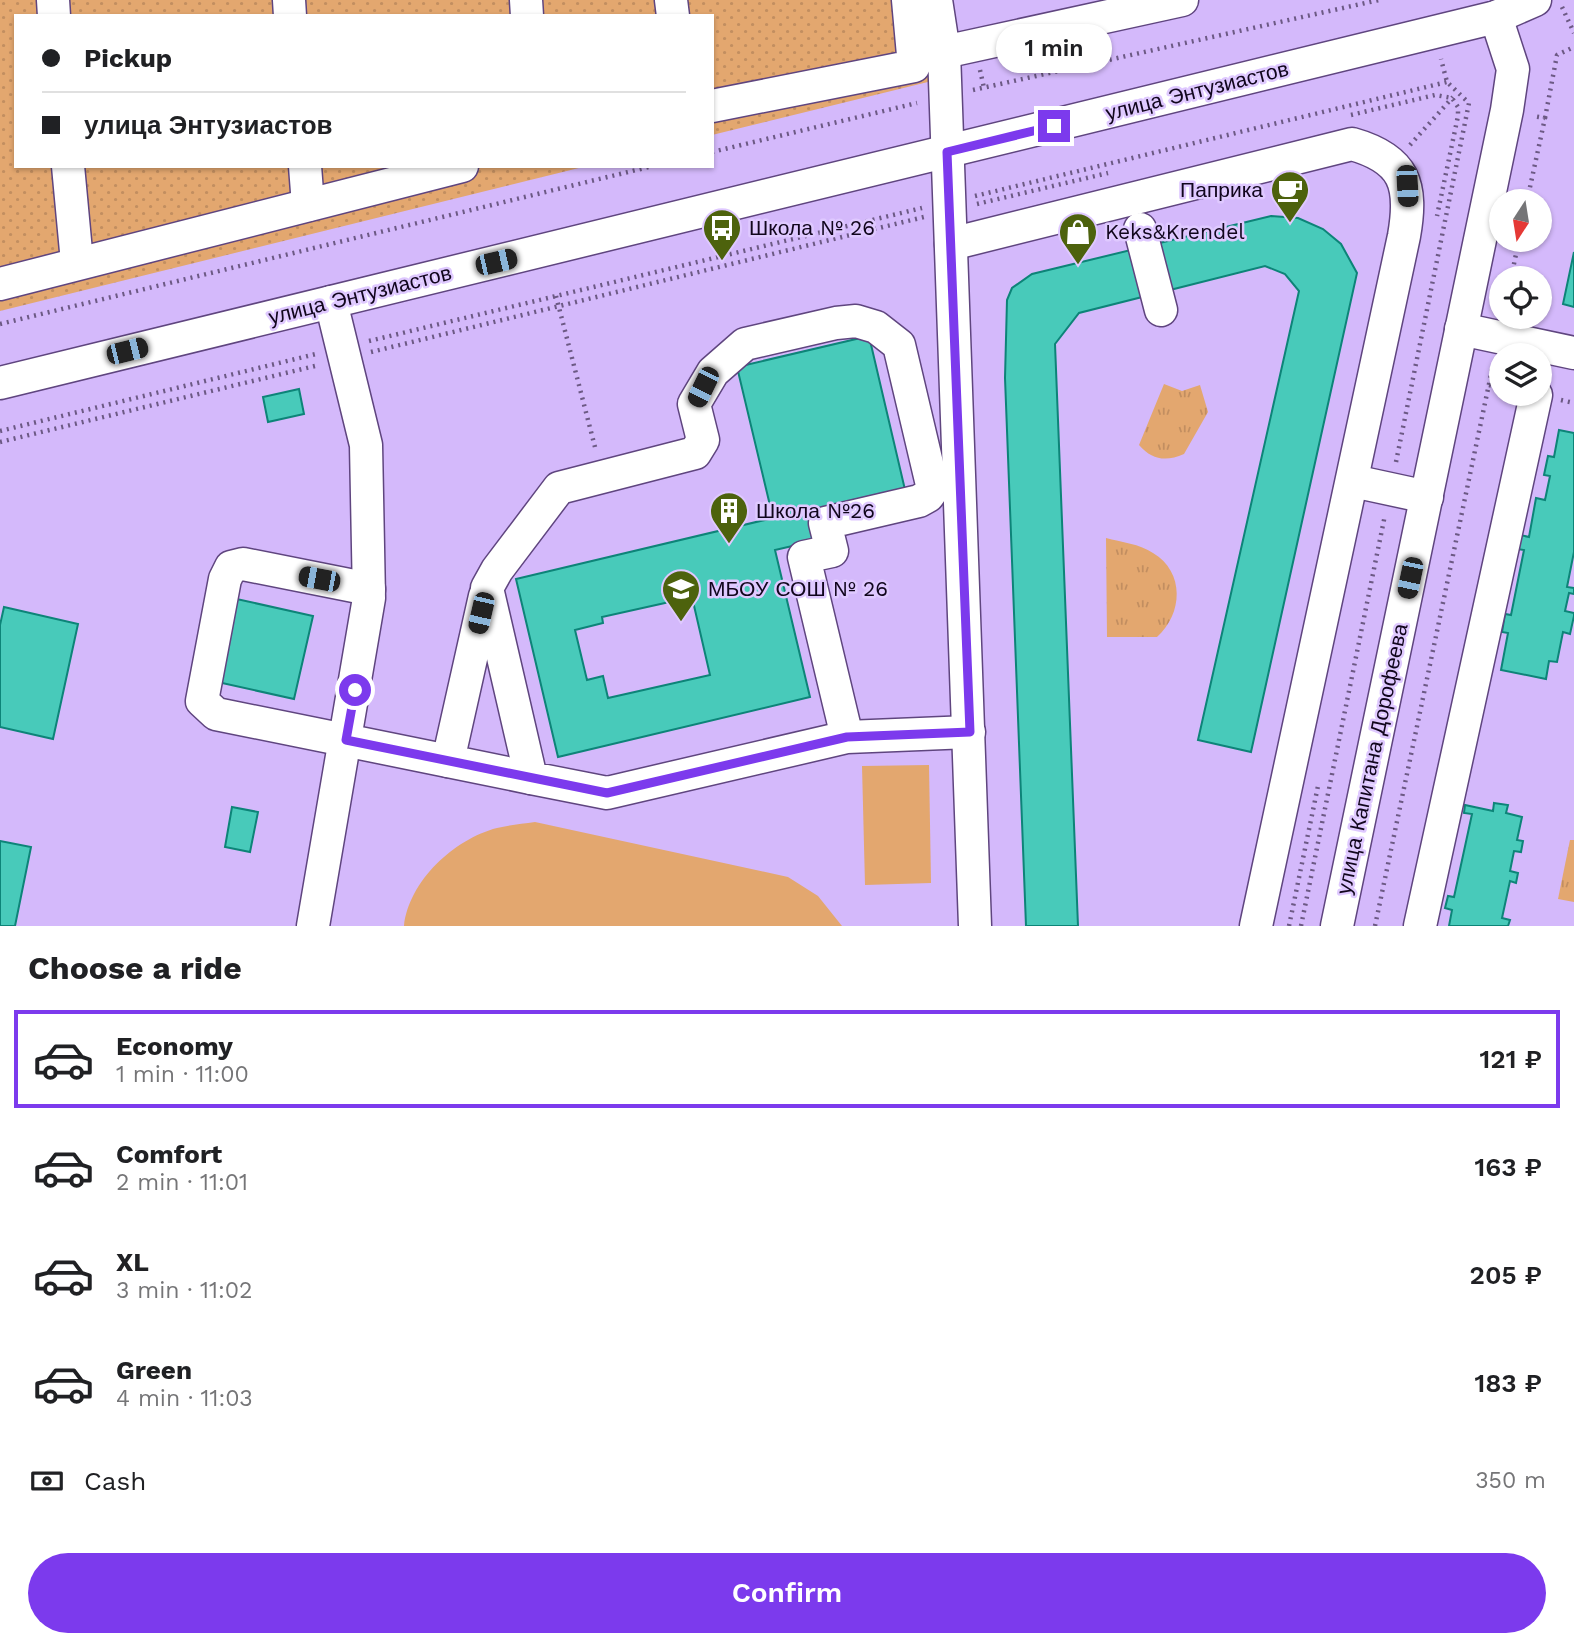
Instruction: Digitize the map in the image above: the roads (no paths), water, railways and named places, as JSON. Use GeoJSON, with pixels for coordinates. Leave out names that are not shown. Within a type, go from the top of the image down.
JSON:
{"type":"FeatureCollection","features":[{"type":"Feature","properties":{"kind":"street"},"geometry":{"type":"LineString","coordinates":[[714,106],[914,65],[908,0]]}},
{"type":"Feature","properties":{"kind":"street"},"geometry":{"type":"LineString","coordinates":[[936,0],[944,52],[975,926]]}},
{"type":"Feature","properties":{"kind":"street"},"geometry":{"type":"LineString","coordinates":[[944,52],[1182,0]]}},
{"type":"Feature","properties":{"kind":"street","name":"улица Энтузиастов"},"geometry":{"type":"LineString","coordinates":[[0,383],[1496,17],[1535,0]]}},
{"type":"Feature","properties":{"kind":"street","name":"улица Капитана Дорофеева"},"geometry":{"type":"LineString","coordinates":[[1338,926],[1513,69],[1496,17]]}},
{"type":"Feature","properties":{"kind":"street"},"geometry":{"type":"LineString","coordinates":[[951,244],[1352,144],[1374,150],[1393,164],[1407,186],[1408,212],[1353,481],[1256,926]]}},
{"type":"Feature","properties":{"kind":"street"},"geometry":{"type":"LineString","coordinates":[[68,168],[78,262]]}},
{"type":"Feature","properties":{"kind":"street"},"geometry":{"type":"LineString","coordinates":[[304,168],[308,205]]}},
{"type":"Feature","properties":{"kind":"street"},"geometry":{"type":"LineString","coordinates":[[0,284],[454,168]]}},
{"type":"Feature","properties":{"kind":"street"},"geometry":{"type":"LineString","coordinates":[[1140,229],[1161,310]]}},
{"type":"Feature","properties":{"kind":"street"},"geometry":{"type":"LineString","coordinates":[[313,926],[369,589],[366,445],[331,302]]}},
{"type":"Feature","properties":{"kind":"street"},"geometry":{"type":"LineString","coordinates":[[448,761],[487,588],[492,577],[558,489],[695,453],[702,440],[694,404],[713,372],[744,344],[856,321],[876,327],[899,345],[933,489],[919,501],[825,523],[832,551],[804,557],[847,737]]}},
{"type":"Feature","properties":{"kind":"street"},"geometry":{"type":"LineString","coordinates":[[1461,329],[1574,353]]}},
{"type":"Feature","properties":{"kind":"street"},"geometry":{"type":"LineString","coordinates":[[1420,926],[1533,406]]}},
{"type":"Feature","properties":{"kind":"street"},"geometry":{"type":"LineString","coordinates":[[1353,481],[1427,497]]}},
{"type":"Feature","properties":{"kind":"street"},"geometry":{"type":"LineString","coordinates":[[369,589],[243,564],[231,567],[225,579],[202,692],[207,709],[215,714],[607,793],[847,737],[970,732]]}},
{"type":"Feature","properties":{"kind":"street"},"geometry":{"type":"LineString","coordinates":[[487,588],[531,778]]}},
{"type":"Feature","properties":{"kind":"place","name":"Паприка"},"geometry":{"type":"Point","coordinates":[1290,224]}},
{"type":"Feature","properties":{"kind":"place","name":"Школа № 26"},"geometry":{"type":"Point","coordinates":[722,262]}},
{"type":"Feature","properties":{"kind":"place","name":"Keks&Krendel"},"geometry":{"type":"Point","coordinates":[1078,266]}},
{"type":"Feature","properties":{"kind":"place","name":"Школа №26"},"geometry":{"type":"Point","coordinates":[729,545]}},
{"type":"Feature","properties":{"kind":"place","name":"МБОУ СОШ № 26"},"geometry":{"type":"Point","coordinates":[681,623]}}]}
